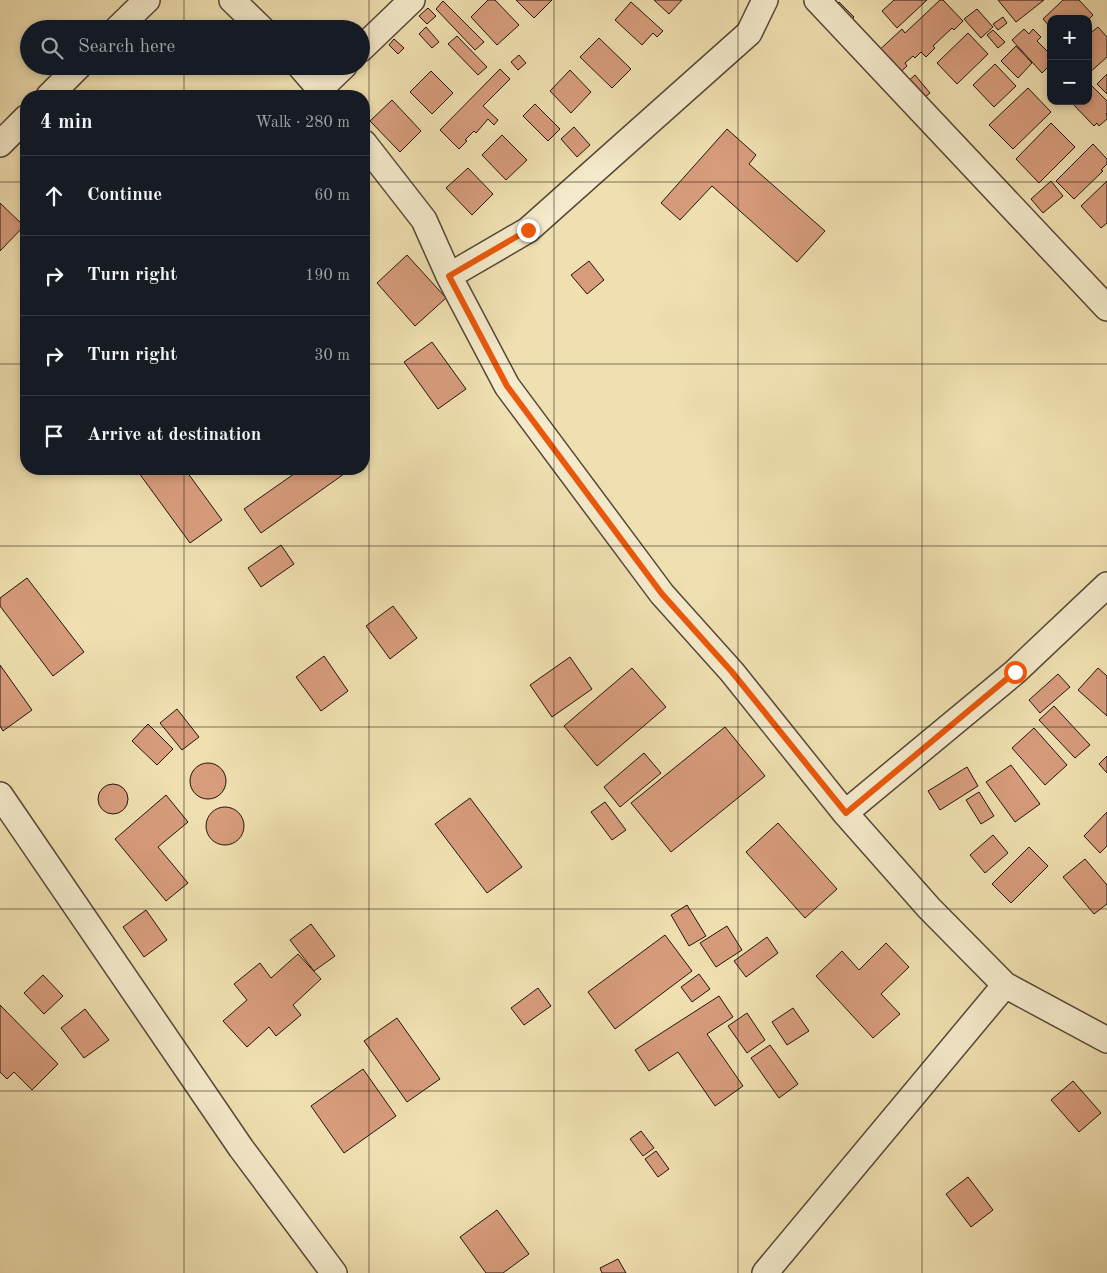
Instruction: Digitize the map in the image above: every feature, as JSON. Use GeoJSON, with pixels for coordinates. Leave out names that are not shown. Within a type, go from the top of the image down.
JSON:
{"type":"FeatureCollection","features":[{"type":"Feature","properties":{"kind":"street"},"geometry":{"type":"LineString","coordinates":[[126,20],[146,0]]}},
{"type":"Feature","properties":{"kind":"street"},"geometry":{"type":"LineString","coordinates":[[232,0],[253,20]]}},
{"type":"Feature","properties":{"kind":"street"},"geometry":{"type":"LineString","coordinates":[[370,40],[412,0]]}},
{"type":"Feature","properties":{"kind":"street"},"geometry":{"type":"LineString","coordinates":[[449,276],[528,230],[749,34],[765,0]]}},
{"type":"Feature","properties":{"kind":"street"},"geometry":{"type":"LineString","coordinates":[[817,0],[1107,308]]}},
{"type":"Feature","properties":{"kind":"street"},"geometry":{"type":"LineString","coordinates":[[55,90],[70,75]]}},
{"type":"Feature","properties":{"kind":"street"},"geometry":{"type":"LineString","coordinates":[[308,75],[320,90]]}},
{"type":"Feature","properties":{"kind":"street"},"geometry":{"type":"LineString","coordinates":[[325,90],[337,75]]}},
{"type":"Feature","properties":{"kind":"street"},"geometry":{"type":"LineString","coordinates":[[0,144],[20,124]]}},
{"type":"Feature","properties":{"kind":"street"},"geometry":{"type":"LineString","coordinates":[[370,151],[424,220],[449,276],[507,386],[662,594],[732,672],[846,813],[929,908],[1005,985],[1107,1040]]}},
{"type":"Feature","properties":{"kind":"street"},"geometry":{"type":"LineString","coordinates":[[846,813],[1015,672],[1107,585]]}},
{"type":"Feature","properties":{"kind":"street"},"geometry":{"type":"LineString","coordinates":[[0,795],[241,1148],[334,1273]]}},
{"type":"Feature","properties":{"kind":"street"},"geometry":{"type":"LineString","coordinates":[[766,1273],[1005,985]]}},
{"type":"Feature","properties":{"kind":"building"},"geometry":{"type":"Polygon","coordinates":[[[488,0],[495,0],[519,25],[497,45],[471,17],[488,0]]]}},
{"type":"Feature","properties":{"kind":"building"},"geometry":{"type":"Polygon","coordinates":[[[516,0],[552,0],[534,18],[516,0]]]}},
{"type":"Feature","properties":{"kind":"building"},"geometry":{"type":"Polygon","coordinates":[[[654,0],[682,0],[669,14],[654,0]]]}},
{"type":"Feature","properties":{"kind":"building"},"geometry":{"type":"Polygon","coordinates":[[[894,0],[927,0],[897,28],[882,11],[894,0]]]}},
{"type":"Feature","properties":{"kind":"building"},"geometry":{"type":"Polygon","coordinates":[[[940,0],[943,0],[963,21],[954,30],[952,28],[933,46],[935,48],[926,57],[921,52],[915,58],[913,56],[905,63],[907,66],[895,77],[874,55],[902,29],[905,33],[940,0]]]}},
{"type":"Feature","properties":{"kind":"building"},"geometry":{"type":"Polygon","coordinates":[[[998,0],[1044,0],[1016,22],[998,0]]]}},
{"type":"Feature","properties":{"kind":"building"},"geometry":{"type":"Polygon","coordinates":[[[1063,0],[1079,0],[1093,15],[1092,16],[1047,15],[1063,0]]]}},
{"type":"Feature","properties":{"kind":"building"},"geometry":{"type":"Polygon","coordinates":[[[443,1],[484,42],[475,50],[436,9],[443,1]]]}},
{"type":"Feature","properties":{"kind":"building"},"geometry":{"type":"Polygon","coordinates":[[[631,2],[663,31],[657,37],[653,33],[642,45],[615,20],[631,2]]]}},
{"type":"Feature","properties":{"kind":"building"},"geometry":{"type":"Polygon","coordinates":[[[839,2],[854,17],[843,28],[828,13],[839,2]]]}},
{"type":"Feature","properties":{"kind":"building"},"geometry":{"type":"Polygon","coordinates":[[[428,8],[436,16],[427,24],[419,16],[428,8]]]}},
{"type":"Feature","properties":{"kind":"building"},"geometry":{"type":"Polygon","coordinates":[[[977,9],[993,27],[981,38],[964,19],[977,9]]]}},
{"type":"Feature","properties":{"kind":"building"},"geometry":{"type":"Polygon","coordinates":[[[1047,15],[1047,24],[1043,19],[1047,15]]]}},
{"type":"Feature","properties":{"kind":"building"},"geometry":{"type":"Polygon","coordinates":[[[1003,17],[1007,23],[998,30],[993,24],[1003,17]]]}},
{"type":"Feature","properties":{"kind":"building"},"geometry":{"type":"Polygon","coordinates":[[[426,27],[439,42],[432,48],[419,34],[426,27]]]}},
{"type":"Feature","properties":{"kind":"building"},"geometry":{"type":"Polygon","coordinates":[[[1098,27],[1107,37],[1107,57],[1092,70],[1092,60],[1092,32],[1098,27]]]}},
{"type":"Feature","properties":{"kind":"building"},"geometry":{"type":"Polygon","coordinates":[[[1024,29],[1029,34],[1033,29],[1041,37],[1037,41],[1047,51],[1047,68],[1042,73],[1012,40],[1024,29]]]}},
{"type":"Feature","properties":{"kind":"building"},"geometry":{"type":"Polygon","coordinates":[[[993,30],[1005,42],[998,48],[987,35],[993,30]]]}},
{"type":"Feature","properties":{"kind":"building"},"geometry":{"type":"Polygon","coordinates":[[[968,33],[988,54],[957,84],[937,63],[968,33]]]}},
{"type":"Feature","properties":{"kind":"building"},"geometry":{"type":"Polygon","coordinates":[[[457,36],[487,67],[478,75],[448,44],[457,36]]]}},
{"type":"Feature","properties":{"kind":"building"},"geometry":{"type":"Polygon","coordinates":[[[599,38],[631,69],[612,88],[580,57],[599,38]]]}},
{"type":"Feature","properties":{"kind":"building"},"geometry":{"type":"Polygon","coordinates":[[[394,39],[404,48],[398,54],[389,45],[394,39]]]}},
{"type":"Feature","properties":{"kind":"building"},"geometry":{"type":"Polygon","coordinates":[[[1016,46],[1032,63],[1018,78],[1001,61],[1016,46]]]}},
{"type":"Feature","properties":{"kind":"building"},"geometry":{"type":"Polygon","coordinates":[[[519,55],[526,63],[518,70],[511,62],[519,55]]]}},
{"type":"Feature","properties":{"kind":"building"},"geometry":{"type":"Polygon","coordinates":[[[995,64],[1016,86],[994,107],[973,85],[995,64]]]}},
{"type":"Feature","properties":{"kind":"building"},"geometry":{"type":"Polygon","coordinates":[[[500,69],[510,79],[483,106],[498,120],[494,125],[488,119],[476,133],[474,131],[465,140],[467,141],[459,149],[440,130],[500,69]]]}},
{"type":"Feature","properties":{"kind":"building"},"geometry":{"type":"Polygon","coordinates":[[[570,70],[591,92],[571,113],[550,91],[570,70]]]}},
{"type":"Feature","properties":{"kind":"building"},"geometry":{"type":"Polygon","coordinates":[[[431,71],[453,93],[432,114],[410,92],[431,71]]]}},
{"type":"Feature","properties":{"kind":"building"},"geometry":{"type":"Polygon","coordinates":[[[1107,74],[1107,94],[1097,84],[1107,74]]]}},
{"type":"Feature","properties":{"kind":"building"},"geometry":{"type":"Polygon","coordinates":[[[915,75],[930,93],[919,102],[904,85],[915,75]]]}},
{"type":"Feature","properties":{"kind":"building"},"geometry":{"type":"Polygon","coordinates":[[[1092,86],[1107,101],[1107,119],[1099,126],[1097,123],[1094,126],[1074,105],[1092,105],[1092,86]]]}},
{"type":"Feature","properties":{"kind":"building"},"geometry":{"type":"Polygon","coordinates":[[[1028,88],[1051,112],[1013,149],[989,125],[1028,88]]]}},
{"type":"Feature","properties":{"kind":"building"},"geometry":{"type":"Polygon","coordinates":[[[392,100],[421,131],[400,152],[370,121],[392,100]]]}},
{"type":"Feature","properties":{"kind":"building"},"geometry":{"type":"Polygon","coordinates":[[[535,104],[560,129],[548,141],[523,116],[535,104]]]}},
{"type":"Feature","properties":{"kind":"building"},"geometry":{"type":"Polygon","coordinates":[[[1051,123],[1075,147],[1039,183],[1016,159],[1051,123]]]}},
{"type":"Feature","properties":{"kind":"building"},"geometry":{"type":"Polygon","coordinates":[[[574,127],[590,145],[577,157],[561,139],[574,127]]]}},
{"type":"Feature","properties":{"kind":"building"},"geometry":{"type":"Polygon","coordinates":[[[727,129],[756,155],[749,164],[825,231],[797,262],[712,186],[680,220],[661,203],[727,129]]]}},
{"type":"Feature","properties":{"kind":"building"},"geometry":{"type":"Polygon","coordinates":[[[502,135],[527,160],[506,180],[482,155],[502,135]]]}},
{"type":"Feature","properties":{"kind":"building"},"geometry":{"type":"Polygon","coordinates":[[[1093,144],[1107,159],[1107,164],[1101,170],[1103,171],[1074,199],[1056,181],[1093,144]]]}},
{"type":"Feature","properties":{"kind":"building"},"geometry":{"type":"Polygon","coordinates":[[[468,168],[493,194],[472,215],[446,188],[468,168]]]}},
{"type":"Feature","properties":{"kind":"building"},"geometry":{"type":"Polygon","coordinates":[[[1051,181],[1063,196],[1043,213],[1031,199],[1051,181]]]}},
{"type":"Feature","properties":{"kind":"building"},"geometry":{"type":"Polygon","coordinates":[[[1107,181],[1107,223],[1101,228],[1081,206],[1107,181]]]}},
{"type":"Feature","properties":{"kind":"building"},"geometry":{"type":"Polygon","coordinates":[[[0,203],[20,222],[20,230],[0,251],[0,203]]]}},
{"type":"Feature","properties":{"kind":"building"},"geometry":{"type":"Polygon","coordinates":[[[407,255],[446,298],[415,326],[377,283],[407,255]]]}},
{"type":"Feature","properties":{"kind":"building"},"geometry":{"type":"Polygon","coordinates":[[[589,261],[604,280],[587,294],[571,275],[589,261]]]}},
{"type":"Feature","properties":{"kind":"building"},"geometry":{"type":"Polygon","coordinates":[[[432,342],[466,389],[438,409],[404,362],[432,342]]]}},
{"type":"Feature","properties":{"kind":"building"},"geometry":{"type":"Polygon","coordinates":[[[140,475],[189,475],[222,520],[190,543],[140,475]]]}},
{"type":"Feature","properties":{"kind":"building"},"geometry":{"type":"Polygon","coordinates":[[[292,475],[343,475],[261,533],[244,509],[292,475]]]}},
{"type":"Feature","properties":{"kind":"building"},"geometry":{"type":"Polygon","coordinates":[[[281,545],[294,564],[261,587],[248,568],[281,545]]]}},
{"type":"Feature","properties":{"kind":"building"},"geometry":{"type":"Polygon","coordinates":[[[27,578],[84,652],[53,676],[0,606],[0,598],[27,578]]]}},
{"type":"Feature","properties":{"kind":"building"},"geometry":{"type":"Polygon","coordinates":[[[393,606],[417,638],[390,659],[366,626],[393,606]]]}},
{"type":"Feature","properties":{"kind":"building"},"geometry":{"type":"Polygon","coordinates":[[[324,656],[348,691],[321,711],[296,677],[324,656]]]}},
{"type":"Feature","properties":{"kind":"building"},"geometry":{"type":"Polygon","coordinates":[[[570,657],[592,689],[552,717],[530,685],[570,657]]]}},
{"type":"Feature","properties":{"kind":"building"},"geometry":{"type":"Polygon","coordinates":[[[0,665],[32,710],[3,731],[0,726],[0,665]]]}},
{"type":"Feature","properties":{"kind":"building"},"geometry":{"type":"Polygon","coordinates":[[[632,668],[666,707],[597,766],[564,726],[632,668]]]}},
{"type":"Feature","properties":{"kind":"building"},"geometry":{"type":"Polygon","coordinates":[[[1098,668],[1107,676],[1107,716],[1078,690],[1098,668]]]}},
{"type":"Feature","properties":{"kind":"building"},"geometry":{"type":"Polygon","coordinates":[[[1058,674],[1070,687],[1040,713],[1029,700],[1058,674]]]}},
{"type":"Feature","properties":{"kind":"building"},"geometry":{"type":"Polygon","coordinates":[[[1054,706],[1090,745],[1075,758],[1039,720],[1054,706]]]}},
{"type":"Feature","properties":{"kind":"building"},"geometry":{"type":"Polygon","coordinates":[[[177,709],[199,737],[182,750],[160,723],[177,709]]]}},
{"type":"Feature","properties":{"kind":"building"},"geometry":{"type":"Polygon","coordinates":[[[148,724],[173,749],[157,765],[132,741],[148,724]]]}},
{"type":"Feature","properties":{"kind":"building"},"geometry":{"type":"Polygon","coordinates":[[[725,727],[765,776],[671,852],[631,803],[725,727]]]}},
{"type":"Feature","properties":{"kind":"building"},"geometry":{"type":"Polygon","coordinates":[[[1034,728],[1067,765],[1045,785],[1012,748],[1034,728]]]}},
{"type":"Feature","properties":{"kind":"building"},"geometry":{"type":"Polygon","coordinates":[[[644,753],[661,773],[620,807],[604,787],[644,753]]]}},
{"type":"Feature","properties":{"kind":"building"},"geometry":{"type":"Polygon","coordinates":[[[1107,756],[1107,773],[1099,764],[1107,756]]]}},
{"type":"Feature","properties":{"kind":"building"},"geometry":{"type":"Polygon","coordinates":[[[208,763],[220,769],[226,781],[220,793],[208,799],[196,793],[190,781],[196,769],[208,763]]]}},
{"type":"Feature","properties":{"kind":"building"},"geometry":{"type":"Polygon","coordinates":[[[1011,765],[1040,804],[1015,822],[986,782],[1011,765]]]}},
{"type":"Feature","properties":{"kind":"building"},"geometry":{"type":"Polygon","coordinates":[[[967,767],[978,786],[940,810],[928,791],[967,767]]]}},
{"type":"Feature","properties":{"kind":"building"},"geometry":{"type":"Polygon","coordinates":[[[113,784],[124,788],[128,799],[124,810],[113,814],[102,810],[98,799],[102,788],[113,784]]]}},
{"type":"Feature","properties":{"kind":"building"},"geometry":{"type":"Polygon","coordinates":[[[979,792],[994,816],[981,824],[966,800],[979,792]]]}},
{"type":"Feature","properties":{"kind":"building"},"geometry":{"type":"Polygon","coordinates":[[[166,795],[188,822],[158,847],[188,883],[166,901],[115,839],[166,795]]]}},
{"type":"Feature","properties":{"kind":"building"},"geometry":{"type":"Polygon","coordinates":[[[470,798],[522,867],[487,893],[435,824],[470,798]]]}},
{"type":"Feature","properties":{"kind":"building"},"geometry":{"type":"Polygon","coordinates":[[[605,802],[626,830],[612,840],[591,812],[605,802]]]}},
{"type":"Feature","properties":{"kind":"building"},"geometry":{"type":"Polygon","coordinates":[[[225,807],[239,812],[244,826],[239,840],[225,845],[211,840],[206,826],[211,812],[225,807]]]}},
{"type":"Feature","properties":{"kind":"building"},"geometry":{"type":"Polygon","coordinates":[[[1107,812],[1107,846],[1100,853],[1084,836],[1107,812]]]}},
{"type":"Feature","properties":{"kind":"building"},"geometry":{"type":"Polygon","coordinates":[[[778,823],[837,889],[805,918],[746,852],[778,823]]]}},
{"type":"Feature","properties":{"kind":"building"},"geometry":{"type":"Polygon","coordinates":[[[993,835],[1008,853],[985,873],[970,855],[993,835]]]}},
{"type":"Feature","properties":{"kind":"building"},"geometry":{"type":"Polygon","coordinates":[[[1029,847],[1048,866],[1011,903],[992,884],[1029,847]]]}},
{"type":"Feature","properties":{"kind":"building"},"geometry":{"type":"Polygon","coordinates":[[[1085,859],[1107,885],[1107,904],[1094,914],[1063,877],[1085,859]]]}},
{"type":"Feature","properties":{"kind":"building"},"geometry":{"type":"Polygon","coordinates":[[[687,905],[706,936],[689,946],[671,915],[687,905]]]}},
{"type":"Feature","properties":{"kind":"building"},"geometry":{"type":"Polygon","coordinates":[[[146,910],[167,940],[144,957],[123,927],[146,910]]]}},
{"type":"Feature","properties":{"kind":"building"},"geometry":{"type":"Polygon","coordinates":[[[311,924],[335,956],[314,971],[290,940],[311,924]]]}},
{"type":"Feature","properties":{"kind":"building"},"geometry":{"type":"Polygon","coordinates":[[[727,926],[742,950],[716,967],[700,943],[727,926]]]}},
{"type":"Feature","properties":{"kind":"building"},"geometry":{"type":"Polygon","coordinates":[[[665,935],[692,971],[615,1029],[588,992],[665,935]]]}},
{"type":"Feature","properties":{"kind":"building"},"geometry":{"type":"Polygon","coordinates":[[[767,937],[778,953],[746,977],[734,961],[767,937]]]}},
{"type":"Feature","properties":{"kind":"building"},"geometry":{"type":"Polygon","coordinates":[[[886,943],[909,967],[881,994],[900,1014],[873,1038],[816,976],[842,951],[859,970],[886,943]]]}},
{"type":"Feature","properties":{"kind":"building"},"geometry":{"type":"Polygon","coordinates":[[[298,954],[321,979],[293,1005],[301,1015],[276,1036],[269,1027],[247,1047],[223,1021],[247,1000],[234,984],[260,963],[271,978],[298,954]]]}},
{"type":"Feature","properties":{"kind":"building"},"geometry":{"type":"Polygon","coordinates":[[[699,974],[710,989],[692,1002],[681,987],[699,974]]]}},
{"type":"Feature","properties":{"kind":"building"},"geometry":{"type":"Polygon","coordinates":[[[43,975],[63,996],[44,1014],[24,993],[43,975]]]}},
{"type":"Feature","properties":{"kind":"building"},"geometry":{"type":"Polygon","coordinates":[[[538,988],[551,1006],[524,1025],[511,1008],[538,988]]]}},
{"type":"Feature","properties":{"kind":"building"},"geometry":{"type":"Polygon","coordinates":[[[719,996],[733,1017],[707,1034],[743,1086],[715,1106],[678,1052],[649,1071],[635,1050],[719,996]]]}},
{"type":"Feature","properties":{"kind":"building"},"geometry":{"type":"Polygon","coordinates":[[[0,1005],[58,1064],[32,1090],[14,1072],[7,1079],[0,1072],[0,1005]]]}},
{"type":"Feature","properties":{"kind":"building"},"geometry":{"type":"Polygon","coordinates":[[[793,1008],[809,1031],[787,1045],[772,1022],[793,1008]]]}},
{"type":"Feature","properties":{"kind":"building"},"geometry":{"type":"Polygon","coordinates":[[[85,1009],[109,1040],[84,1058],[61,1028],[85,1009]]]}},
{"type":"Feature","properties":{"kind":"building"},"geometry":{"type":"Polygon","coordinates":[[[747,1013],[765,1040],[747,1053],[728,1026],[747,1013]]]}},
{"type":"Feature","properties":{"kind":"building"},"geometry":{"type":"Polygon","coordinates":[[[397,1018],[440,1079],[407,1102],[364,1041],[397,1018]]]}},
{"type":"Feature","properties":{"kind":"building"},"geometry":{"type":"Polygon","coordinates":[[[770,1045],[798,1084],[779,1098],[751,1058],[770,1045]]]}},
{"type":"Feature","properties":{"kind":"building"},"geometry":{"type":"Polygon","coordinates":[[[363,1069],[396,1116],[344,1153],[311,1106],[363,1069]]]}},
{"type":"Feature","properties":{"kind":"building"},"geometry":{"type":"Polygon","coordinates":[[[1073,1081],[1101,1113],[1079,1132],[1051,1100],[1073,1081]]]}},
{"type":"Feature","properties":{"kind":"building"},"geometry":{"type":"Polygon","coordinates":[[[641,1131],[654,1148],[643,1156],[630,1139],[641,1131]]]}},
{"type":"Feature","properties":{"kind":"building"},"geometry":{"type":"Polygon","coordinates":[[[656,1151],[669,1169],[658,1177],[645,1159],[656,1151]]]}},
{"type":"Feature","properties":{"kind":"building"},"geometry":{"type":"Polygon","coordinates":[[[968,1177],[993,1210],[971,1227],[946,1194],[968,1177]]]}},
{"type":"Feature","properties":{"kind":"building"},"geometry":{"type":"Polygon","coordinates":[[[497,1210],[529,1254],[503,1273],[486,1273],[460,1237],[497,1210]]]}},
{"type":"Feature","properties":{"kind":"building"},"geometry":{"type":"Polygon","coordinates":[[[618,1259],[626,1273],[602,1273],[600,1268],[618,1259]]]}},
{"type":"Feature","properties":{"kind":"route"},"geometry":{"type":"LineString","coordinates":[[528,230],[449,276],[507,386],[662,594],[732,672],[846,813],[1015,672]]}}]}
